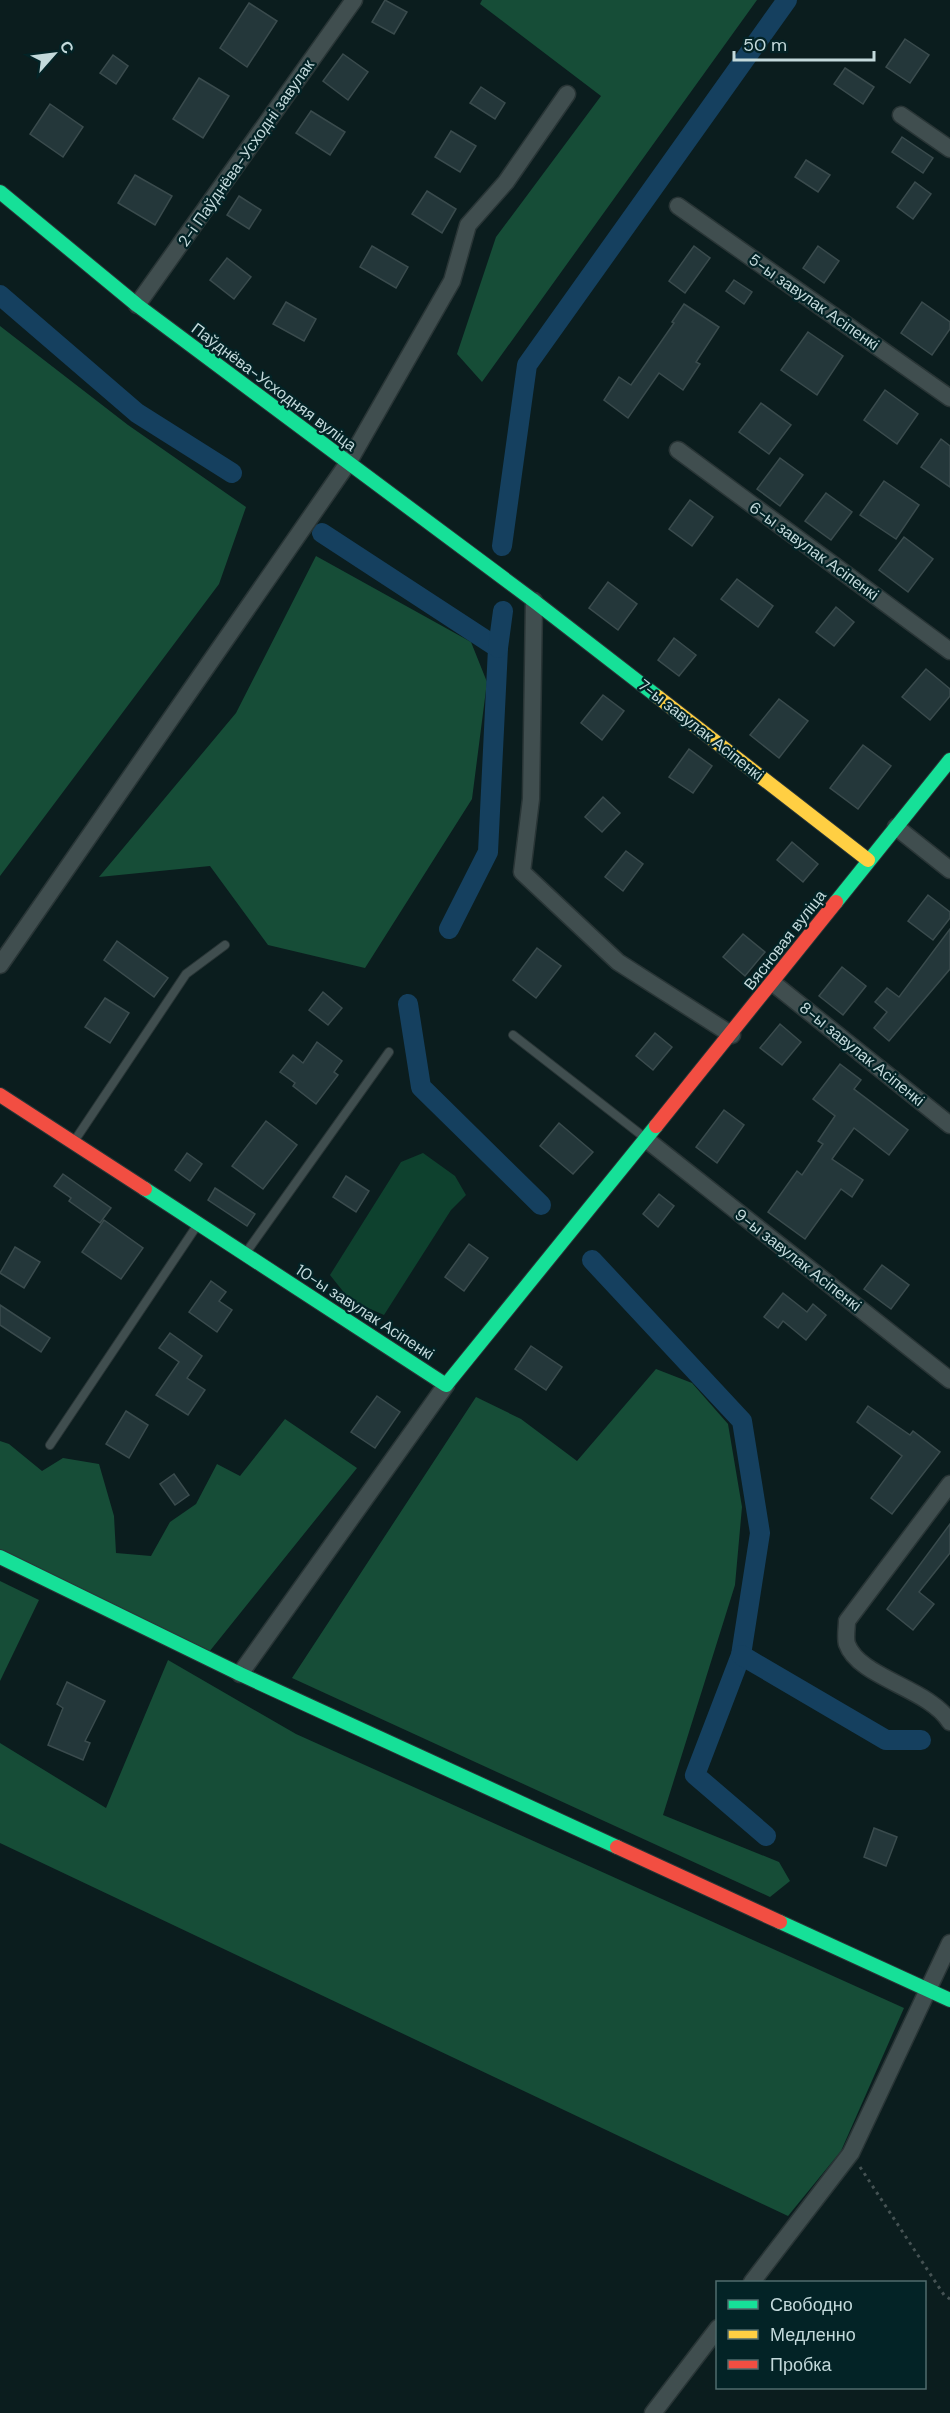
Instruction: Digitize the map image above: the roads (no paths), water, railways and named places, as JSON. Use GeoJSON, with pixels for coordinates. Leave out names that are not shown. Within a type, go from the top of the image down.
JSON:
{"type":"FeatureCollection","features":[{"type":"Feature","properties":{"kind":"street","name":"2-і Паўднёва-Усходні завулак"},"geometry":{"type":"LineString","coordinates":[[137,305],[354,0]]}},
{"type":"Feature","properties":{"kind":"street"},"geometry":{"type":"LineString","coordinates":[[0,965],[348,462],[452,281],[468,225],[506,182],[567,94]]}},
{"type":"Feature","properties":{"kind":"street"},"geometry":{"type":"LineString","coordinates":[[900,115],[950,149]]}},
{"type":"Feature","properties":{"kind":"street","name":"Паўднёва-Усходняя вуліца"},"geometry":{"type":"LineString","coordinates":[[0,192],[137,305],[534,601]]}},
{"type":"Feature","properties":{"kind":"street","name":"5-ы завулак Асіпенкі"},"geometry":{"type":"LineString","coordinates":[[678,206],[950,398]]}},
{"type":"Feature","properties":{"kind":"street","name":"6-ы завулак Асіпенкі"},"geometry":{"type":"LineString","coordinates":[[678,450],[950,651]]}},
{"type":"Feature","properties":{"kind":"street"},"geometry":{"type":"LineString","coordinates":[[534,601],[531,799],[522,872],[618,962],[732,1035]]}},
{"type":"Feature","properties":{"kind":"street","name":"7-ы завулак Асіпенкі"},"geometry":{"type":"LineString","coordinates":[[534,601],[868,860]]}},
{"type":"Feature","properties":{"kind":"street","name":"Вясновая вуліца"},"geometry":{"type":"LineString","coordinates":[[647,1140],[950,760]]}},
{"type":"Feature","properties":{"kind":"street"},"geometry":{"type":"LineString","coordinates":[[896,827],[950,870]]}},
{"type":"Feature","properties":{"kind":"street","name":"8-ы завулак Асіпенкі"},"geometry":{"type":"LineString","coordinates":[[773,983],[950,1125]]}},
{"type":"Feature","properties":{"kind":"street","name":"10-ы завулак Асіпенкі"},"geometry":{"type":"LineString","coordinates":[[0,1095],[446,1385]]}},
{"type":"Feature","properties":{"kind":"street"},"geometry":{"type":"LineString","coordinates":[[240,1674],[446,1385],[647,1140]]}},
{"type":"Feature","properties":{"kind":"street","name":"9-ы завулак Асіпенкі"},"geometry":{"type":"LineString","coordinates":[[647,1140],[950,1380]]}},
{"type":"Feature","properties":{"kind":"street"},"geometry":{"type":"LineString","coordinates":[[950,1485],[847,1621],[847,1643],[860,1662],[941,1708],[950,1722]]}},
{"type":"Feature","properties":{"kind":"street"},"geometry":{"type":"LineString","coordinates":[[0,1557],[240,1674],[950,2000]]}},
{"type":"Feature","properties":{"kind":"street"},"geometry":{"type":"LineString","coordinates":[[754,2281],[851,2153],[950,1943]]}},
{"type":"Feature","properties":{"kind":"street"},"geometry":{"type":"LineString","coordinates":[[653,2413],[716,2329]]}},
{"type":"Feature","properties":{"kind":"lane"},"geometry":{"type":"LineString","coordinates":[[73,1143],[186,974],[225,945]]}},
{"type":"Feature","properties":{"kind":"lane"},"geometry":{"type":"LineString","coordinates":[[513,1035],[647,1140]]}},
{"type":"Feature","properties":{"kind":"lane"},"geometry":{"type":"LineString","coordinates":[[245,1254],[389,1052]]}},
{"type":"Feature","properties":{"kind":"lane"},"geometry":{"type":"LineString","coordinates":[[50,1445],[198,1224]]}},
{"type":"Feature","properties":{"kind":"waterway"},"geometry":{"type":"LineString","coordinates":[[502,546],[527,365],[787,0]]}},
{"type":"Feature","properties":{"kind":"waterway"},"geometry":{"type":"LineString","coordinates":[[0,295],[137,413],[232,473]]}},
{"type":"Feature","properties":{"kind":"waterway"},"geometry":{"type":"LineString","coordinates":[[322,533],[498,648],[488,852],[449,929]]}},
{"type":"Feature","properties":{"kind":"waterway"},"geometry":{"type":"LineString","coordinates":[[498,648],[503,611]]}},
{"type":"Feature","properties":{"kind":"waterway"},"geometry":{"type":"LineString","coordinates":[[408,1004],[421,1087],[541,1205]]}},
{"type":"Feature","properties":{"kind":"waterway"},"geometry":{"type":"LineString","coordinates":[[592,1260],[742,1421],[760,1533],[741,1655],[695,1775],[766,1836]]}},
{"type":"Feature","properties":{"kind":"waterway"},"geometry":{"type":"LineString","coordinates":[[741,1655],[886,1740],[921,1740]]}}]}
